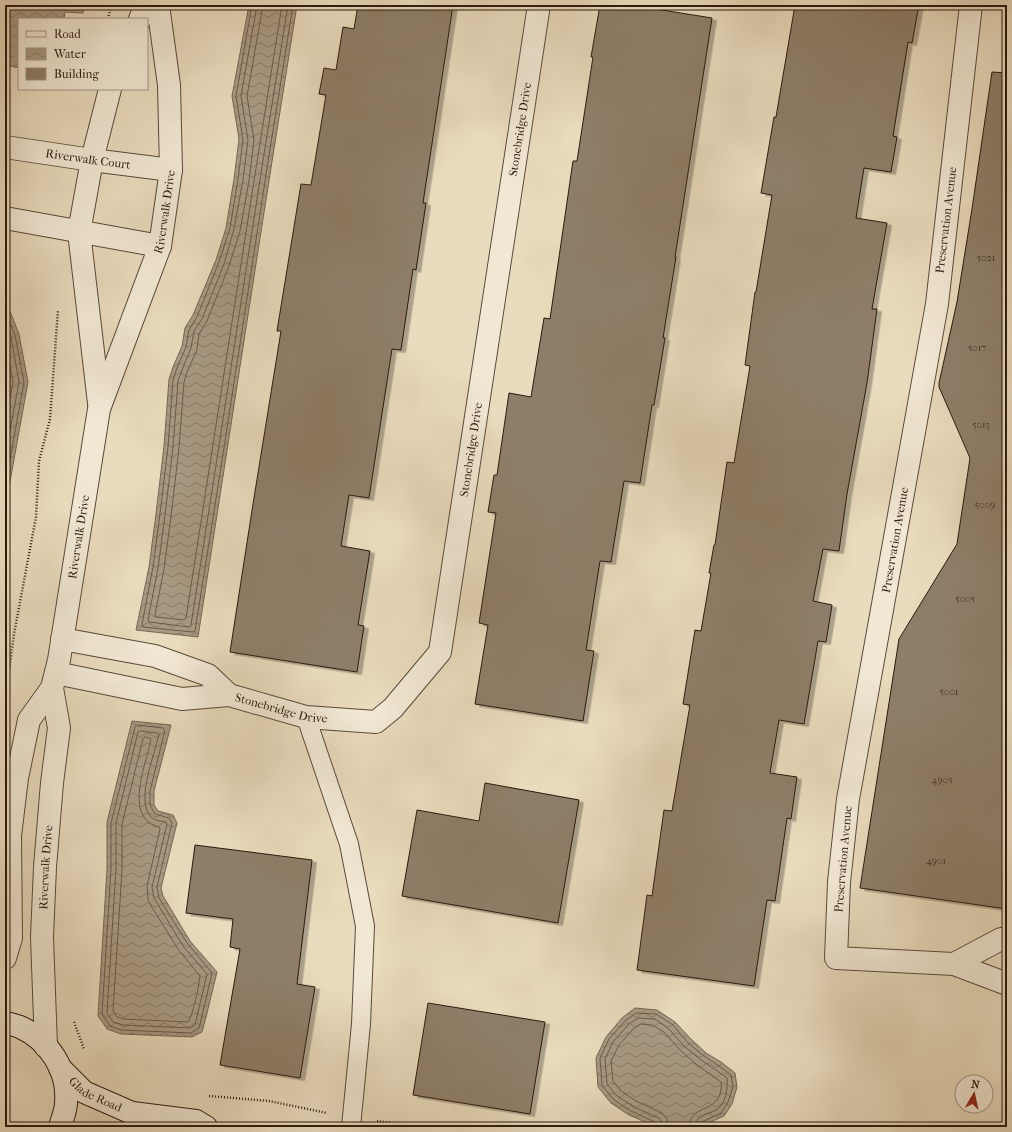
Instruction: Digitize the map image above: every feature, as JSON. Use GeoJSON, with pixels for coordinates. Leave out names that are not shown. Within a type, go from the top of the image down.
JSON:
{"type":"FeatureCollection","features":[{"type":"Feature","properties":{"kind":"street"},"geometry":{"type":"LineString","coordinates":[[140,18],[146,5]]}},
{"type":"Feature","properties":{"kind":"street","name":"Riverwalk Drive"},"geometry":{"type":"LineString","coordinates":[[46,1047],[42,937],[45,867],[52,783],[59,728],[54,681],[99,409],[160,246],[171,170],[169,85],[158,5]]}},
{"type":"Feature","properties":{"kind":"street","name":"Stonebridge Drive"},"geometry":{"type":"LineString","coordinates":[[54,681],[182,699],[229,695],[306,717],[376,722],[393,708],[440,652],[539,5]]}},
{"type":"Feature","properties":{"kind":"street","name":"Preservation Avenue"},"geometry":{"type":"LineString","coordinates":[[971,5],[937,304],[848,799],[839,882],[836,958],[954,964],[1007,984]]}},
{"type":"Feature","properties":{"kind":"street","name":"Riverwalk Drive"},"geometry":{"type":"LineString","coordinates":[[99,409],[79,232],[92,160],[110,90]]}},
{"type":"Feature","properties":{"kind":"street","name":"Riverwalk Court"},"geometry":{"type":"LineString","coordinates":[[5,146],[92,160],[171,170]]}},
{"type":"Feature","properties":{"kind":"street"},"geometry":{"type":"LineString","coordinates":[[5,218],[160,246]]}},
{"type":"Feature","properties":{"kind":"street","name":"Stonebridge Drive"},"geometry":{"type":"LineString","coordinates":[[62,639],[155,656],[208,675],[229,695]]}},
{"type":"Feature","properties":{"kind":"street","name":"Riverwalk Drive"},"geometry":{"type":"LineString","coordinates":[[5,958],[11,938],[10,836],[17,778],[29,720],[54,681]]}},
{"type":"Feature","properties":{"kind":"street"},"geometry":{"type":"LineString","coordinates":[[954,964],[1001,939],[1007,938]]}},
{"type":"Feature","properties":{"kind":"street","name":"Glade Road"},"geometry":{"type":"LineString","coordinates":[[5,1023],[19,1027],[40,1039],[55,1057],[65,1079],[66,1104],[60,1127]]}},
{"type":"Feature","properties":{"kind":"street","name":"Glade Road"},"geometry":{"type":"LineString","coordinates":[[60,1068],[84,1092],[132,1114],[196,1121],[206,1127]]}},
{"type":"Feature","properties":{"kind":"lane"},"geometry":{"type":"LineString","coordinates":[[306,717],[349,844],[365,926],[361,1024],[352,1123]]}},
{"type":"Feature","properties":{"kind":"path"},"geometry":{"type":"LineString","coordinates":[[108,18],[111,5]]}},
{"type":"Feature","properties":{"kind":"path"},"geometry":{"type":"LineString","coordinates":[[5,701],[14,634],[36,517],[39,461],[50,419],[58,304]]}},
{"type":"Feature","properties":{"kind":"path"},"geometry":{"type":"LineString","coordinates":[[74,1020],[86,1055]]}},
{"type":"Feature","properties":{"kind":"path"},"geometry":{"type":"LineString","coordinates":[[203,1095],[269,1101],[352,1123],[422,1127]]}},
{"type":"Feature","properties":{"kind":"water"},"geometry":{"type":"Polygon","coordinates":[[[5,5],[84,5],[83,13],[65,12],[64,18],[18,18],[18,68],[5,65],[5,5]]]}},
{"type":"Feature","properties":{"kind":"water"},"geometry":{"type":"Polygon","coordinates":[[[249,5],[297,5],[198,637],[136,630],[149,567],[156,514],[164,446],[169,379],[182,346],[185,328],[193,315],[216,260],[226,228],[239,139],[232,96],[249,5]]]}},
{"type":"Feature","properties":{"kind":"water"},"geometry":{"type":"Polygon","coordinates":[[[5,299],[19,334],[28,382],[5,509],[5,299]]]}},
{"type":"Feature","properties":{"kind":"water"},"geometry":{"type":"Polygon","coordinates":[[[132,721],[171,725],[154,791],[154,805],[158,811],[173,815],[177,823],[161,888],[163,896],[190,941],[217,972],[202,1032],[192,1037],[121,1034],[107,1029],[98,1016],[107,869],[107,822],[132,721]]]}},
{"type":"Feature","properties":{"kind":"water"},"geometry":{"type":"Polygon","coordinates":[[[635,1008],[657,1010],[675,1022],[706,1053],[735,1073],[737,1087],[732,1104],[724,1116],[702,1126],[657,1127],[629,1115],[611,1103],[598,1087],[596,1058],[606,1037],[622,1018],[635,1008]]]}},
{"type":"Feature","properties":{"kind":"building"},"geometry":{"type":"Polygon","coordinates":[[[358,5],[453,5],[423,203],[426,203],[416,270],[413,269],[401,350],[392,349],[369,498],[349,495],[341,546],[370,551],[358,625],[364,626],[357,672],[230,652],[281,331],[277,331],[301,184],[311,185],[326,95],[319,94],[324,68],[336,70],[343,27],[354,29],[358,5]]]}},
{"type":"Feature","properties":{"kind":"building"},"geometry":{"type":"Polygon","coordinates":[[[600,5],[631,5],[712,18],[663,338],[665,338],[654,405],[652,405],[640,483],[624,481],[611,562],[600,561],[586,650],[594,651],[583,721],[475,704],[488,625],[479,623],[496,513],[488,512],[494,475],[497,475],[509,393],[531,397],[544,318],[550,319],[573,161],[577,161],[593,57],[591,57],[600,5]]]}},
{"type":"Feature","properties":{"kind":"building"},"geometry":{"type":"Polygon","coordinates":[[[795,5],[919,5],[912,43],[908,42],[893,136],[897,137],[891,172],[864,168],[856,218],[887,223],[872,309],[877,309],[867,383],[847,494],[839,551],[823,549],[813,601],[832,605],[826,642],[818,641],[804,724],[779,720],[770,773],[797,777],[791,819],[787,818],[775,901],[767,900],[754,986],[637,970],[647,895],[652,896],[664,810],[672,811],[690,705],[683,704],[695,630],[701,631],[727,462],[734,463],[750,366],[745,365],[755,292],[772,195],[761,193],[774,117],[776,117],[795,5]]]}},
{"type":"Feature","properties":{"kind":"building"},"geometry":{"type":"Polygon","coordinates":[[[992,72],[1007,73],[1007,909],[860,888],[899,639],[957,544],[970,458],[939,387],[939,383],[957,302],[992,72]]]}},
{"type":"Feature","properties":{"kind":"building"},"geometry":{"type":"Polygon","coordinates":[[[485,783],[579,800],[558,923],[402,896],[417,810],[479,821],[485,783]]]}},
{"type":"Feature","properties":{"kind":"building"},"geometry":{"type":"Polygon","coordinates":[[[195,845],[312,860],[297,984],[315,987],[300,1078],[220,1065],[240,949],[230,947],[233,919],[186,913],[195,845]]]}},
{"type":"Feature","properties":{"kind":"building"},"geometry":{"type":"Polygon","coordinates":[[[428,1003],[545,1022],[530,1114],[413,1095],[428,1003]]]}}]}
